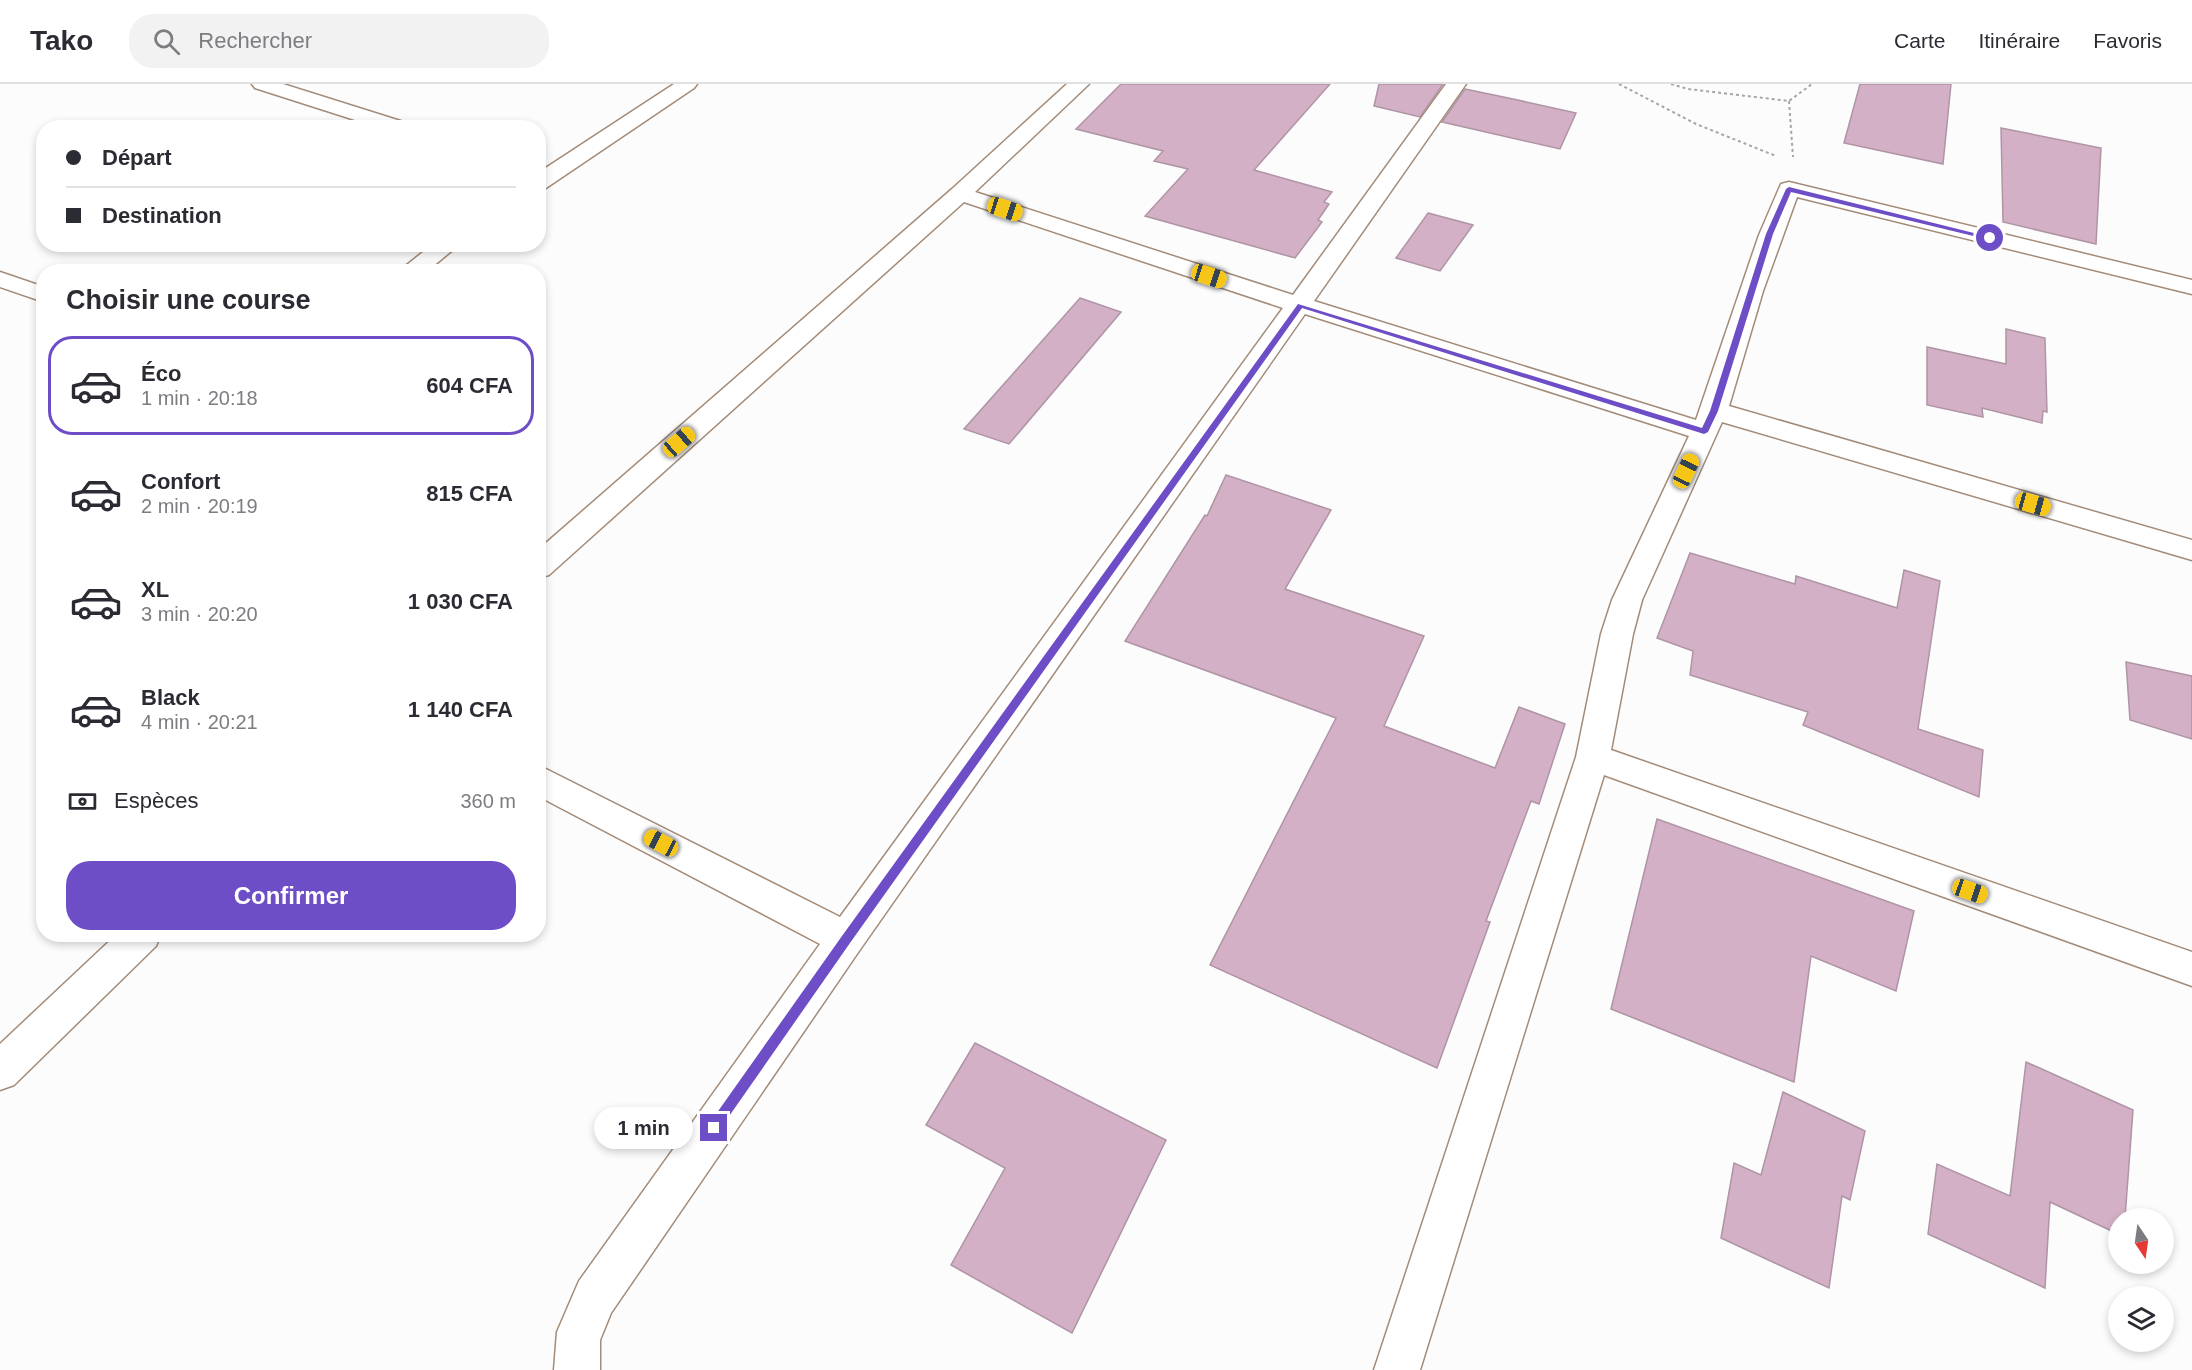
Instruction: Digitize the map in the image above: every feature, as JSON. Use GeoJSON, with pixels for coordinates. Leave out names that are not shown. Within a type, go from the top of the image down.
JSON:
{"type":"FeatureCollection","features":[{"type":"Feature","properties":{"kind":"street"},"geometry":{"type":"LineString","coordinates":[[262,84],[310,90],[383,120]]}},
{"type":"Feature","properties":{"kind":"street"},"geometry":{"type":"LineString","coordinates":[[546,174],[687,84]]}},
{"type":"Feature","properties":{"kind":"street"},"geometry":{"type":"LineString","coordinates":[[546,560],[960,194],[1079,84]]}},
{"type":"Feature","properties":{"kind":"street"},"geometry":{"type":"LineString","coordinates":[[577,1370],[575,1352],[579,1325],[595,1297],[846,939],[1456,84]]}},
{"type":"Feature","properties":{"kind":"street"},"geometry":{"type":"LineString","coordinates":[[1397,1370],[1593,757],[1617,634],[1627,600],[1709,422],[1770,234],[1789,189],[2192,287]]}},
{"type":"Feature","properties":{"kind":"street"},"geometry":{"type":"LineString","coordinates":[[960,194],[1300,305],[1709,422],[2192,550]]}},
{"type":"Feature","properties":{"kind":"street"},"geometry":{"type":"LineString","coordinates":[[421,264],[438,252]]}},
{"type":"Feature","properties":{"kind":"street"},"geometry":{"type":"LineString","coordinates":[[0,279],[36,292]]}},
{"type":"Feature","properties":{"kind":"street"},"geometry":{"type":"LineString","coordinates":[[1593,757],[2192,969]]}},
{"type":"Feature","properties":{"kind":"street"},"geometry":{"type":"LineString","coordinates":[[546,783],[846,939]]}},
{"type":"Feature","properties":{"kind":"street"},"geometry":{"type":"LineString","coordinates":[[0,1071],[135,942]]}},
{"type":"Feature","properties":{"kind":"path"},"geometry":{"type":"LineString","coordinates":[[1619,84],[1686,120],[1793,162]]}},
{"type":"Feature","properties":{"kind":"path"},"geometry":{"type":"LineString","coordinates":[[1671,84],[1732,95],[1789,100],[1812,84]]}},
{"type":"Feature","properties":{"kind":"path"},"geometry":{"type":"LineString","coordinates":[[1789,100],[1793,162],[1789,189]]}},
{"type":"Feature","properties":{"kind":"building"},"geometry":{"type":"Polygon","coordinates":[[[1121,84],[1330,84],[1254,170],[1332,192],[1324,202],[1329,204],[1318,220],[1322,222],[1295,258],[1145,216],[1188,169],[1154,161],[1163,151],[1076,129],[1121,84]]]}},
{"type":"Feature","properties":{"kind":"building"},"geometry":{"type":"Polygon","coordinates":[[[1379,84],[1443,84],[1420,117],[1374,106],[1379,84]]]}},
{"type":"Feature","properties":{"kind":"building"},"geometry":{"type":"Polygon","coordinates":[[[1860,84],[1951,84],[1943,164],[1844,143],[1860,84]]]}},
{"type":"Feature","properties":{"kind":"building"},"geometry":{"type":"Polygon","coordinates":[[[1465,89],[1576,113],[1560,149],[1442,122],[1465,89]]]}},
{"type":"Feature","properties":{"kind":"building"},"geometry":{"type":"Polygon","coordinates":[[[2001,128],[2101,148],[2096,244],[2003,222],[2001,128]]]}},
{"type":"Feature","properties":{"kind":"building"},"geometry":{"type":"Polygon","coordinates":[[[1428,213],[1473,225],[1440,271],[1396,258],[1428,213]]]}},
{"type":"Feature","properties":{"kind":"building"},"geometry":{"type":"Polygon","coordinates":[[[1080,298],[1121,312],[1009,444],[964,429],[1080,298]]]}},
{"type":"Feature","properties":{"kind":"building"},"geometry":{"type":"Polygon","coordinates":[[[2006,329],[2045,338],[2047,412],[2043,411],[2042,423],[1982,408],[1983,417],[1927,405],[1927,347],[2006,364],[2006,329]]]}},
{"type":"Feature","properties":{"kind":"building"},"geometry":{"type":"Polygon","coordinates":[[[1226,475],[1331,510],[1285,589],[1424,636],[1384,726],[1495,768],[1519,707],[1565,724],[1539,804],[1531,801],[1486,921],[1490,922],[1437,1068],[1210,965],[1336,718],[1125,641],[1205,515],[1207,516],[1226,475]]]}},
{"type":"Feature","properties":{"kind":"building"},"geometry":{"type":"Polygon","coordinates":[[[1690,553],[1795,584],[1796,576],[1897,608],[1904,570],[1940,581],[1918,729],[1983,750],[1979,797],[1803,725],[1808,712],[1690,675],[1693,651],[1657,638],[1690,553]]]}},
{"type":"Feature","properties":{"kind":"building"},"geometry":{"type":"Polygon","coordinates":[[[2126,662],[2192,676],[2192,739],[2130,720],[2126,662]]]}},
{"type":"Feature","properties":{"kind":"building"},"geometry":{"type":"Polygon","coordinates":[[[1657,819],[1914,911],[1896,991],[1811,956],[1794,1082],[1611,1009],[1657,819]]]}},
{"type":"Feature","properties":{"kind":"building"},"geometry":{"type":"Polygon","coordinates":[[[975,1043],[1166,1140],[1072,1333],[951,1265],[1005,1168],[926,1125],[975,1043]]]}},
{"type":"Feature","properties":{"kind":"building"},"geometry":{"type":"Polygon","coordinates":[[[2026,1062],[2133,1110],[2126,1208],[2108,1208],[2108,1229],[2050,1202],[2045,1288],[1928,1234],[1937,1164],[2010,1196],[2026,1062]]]}},
{"type":"Feature","properties":{"kind":"building"},"geometry":{"type":"Polygon","coordinates":[[[1783,1092],[1865,1131],[1850,1200],[1842,1196],[1829,1288],[1721,1238],[1734,1163],[1761,1175],[1783,1092]]]}},
{"type":"Feature","properties":{"kind":"route"},"geometry":{"type":"LineString","coordinates":[[714,1128],[846,939],[1300,305],[1704,432],[1714,411],[1770,234],[1789,189],[1990,238]]}}]}
